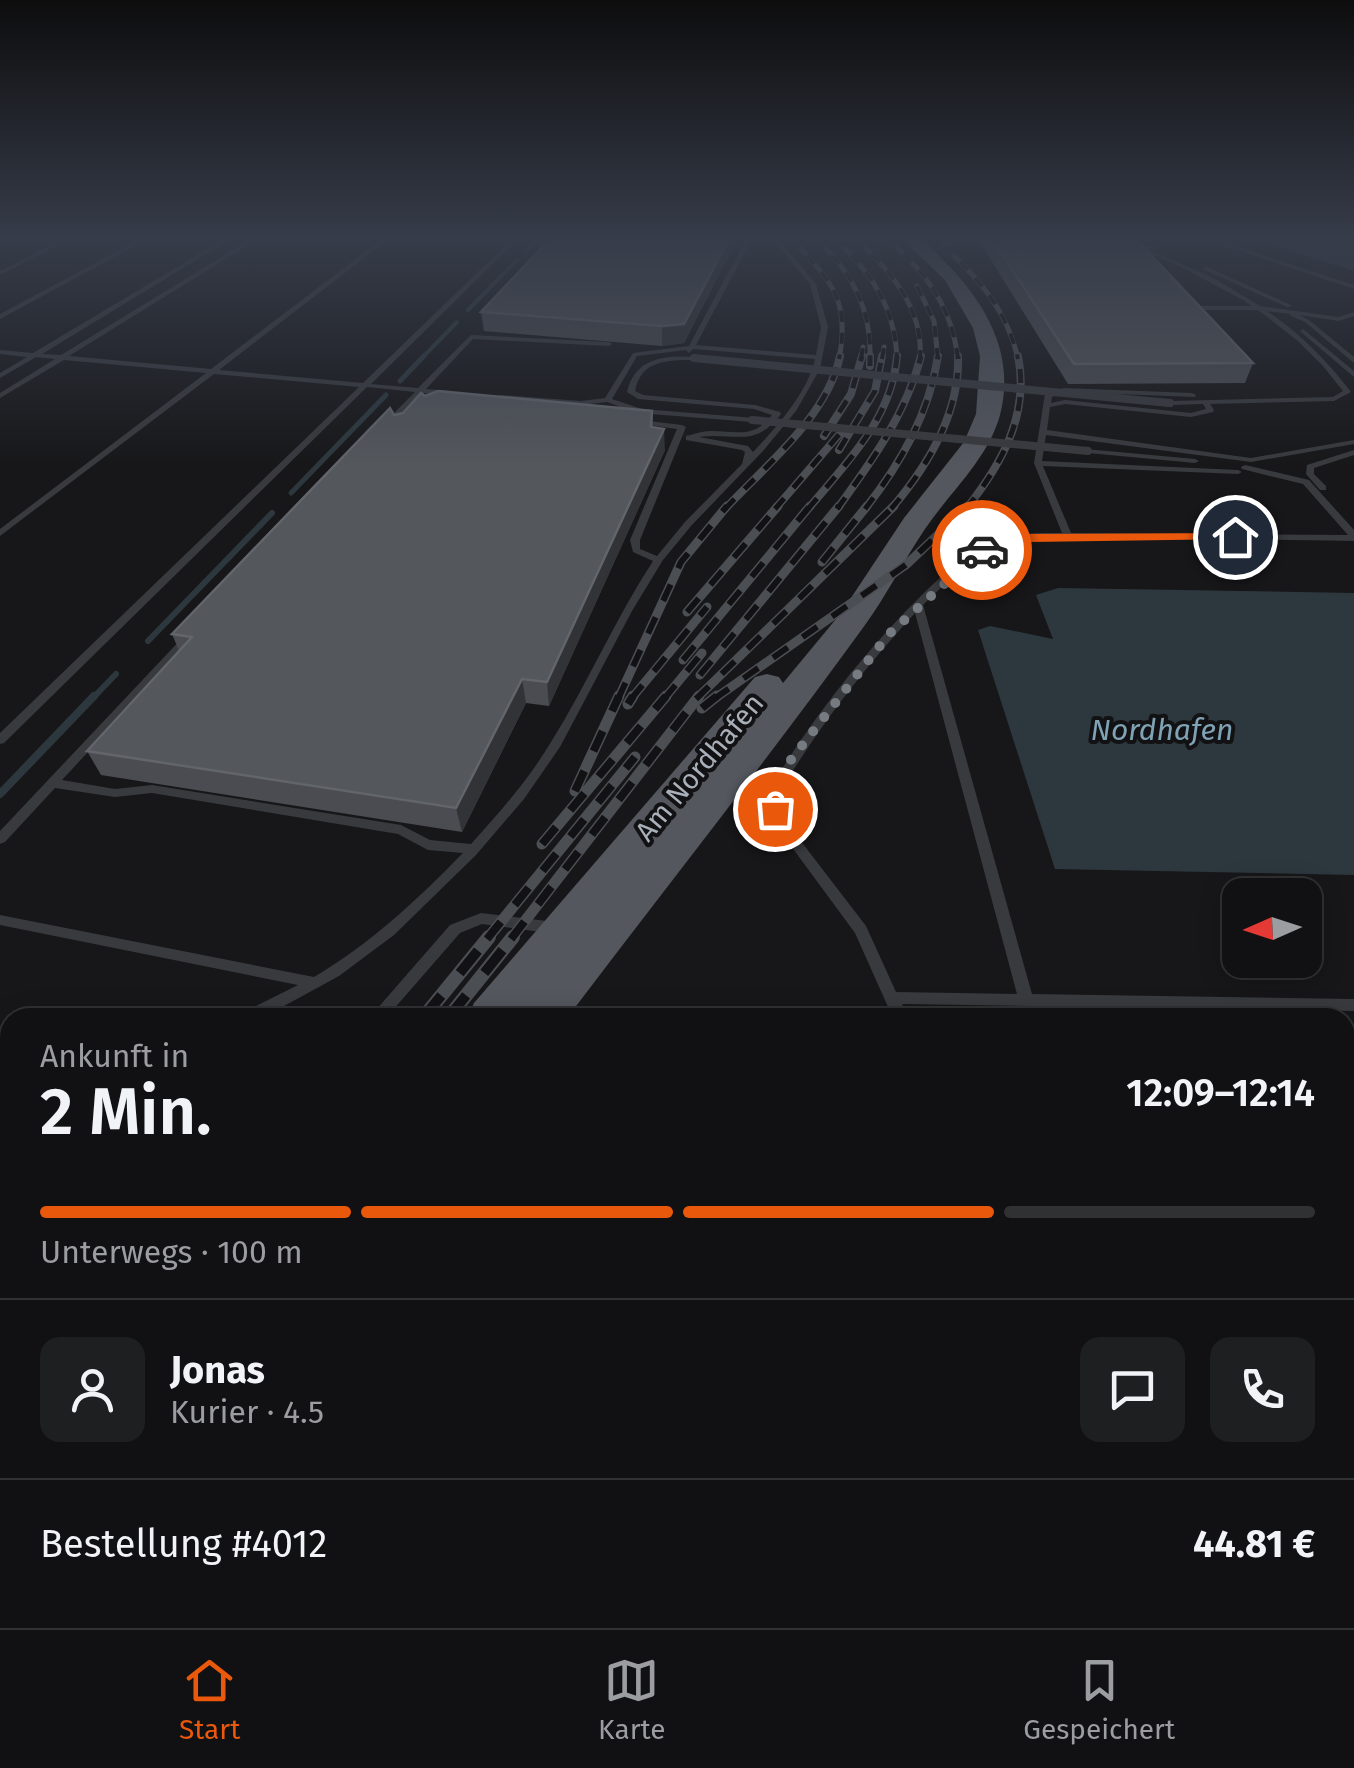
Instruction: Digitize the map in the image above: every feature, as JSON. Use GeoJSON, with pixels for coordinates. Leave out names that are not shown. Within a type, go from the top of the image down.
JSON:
{"type":"FeatureCollection","features":[{"type":"Feature","properties":{"kind":"main road","name":"Am Nordhafen"},"geometry":{"type":"LineString","coordinates":[[546,1008],[854,618],[914,524],[976,444],[988,414],[992,383],[991,356],[976,315]]}},
{"type":"Feature","properties":{"kind":"main road","name":"Am Nordhafen"},"geometry":{"type":"LineString","coordinates":[[499,1008],[876,554],[914,524]]}},
{"type":"Feature","properties":{"kind":"lane"},"geometry":{"type":"LineString","coordinates":[[0,376],[102,315]]}},
{"type":"Feature","properties":{"kind":"lane"},"geometry":{"type":"LineString","coordinates":[[0,396],[131,315]]}},
{"type":"Feature","properties":{"kind":"lane"},"geometry":{"type":"LineString","coordinates":[[0,533],[287,315]]}},
{"type":"Feature","properties":{"kind":"lane"},"geometry":{"type":"LineString","coordinates":[[0,740],[436,315]]}},
{"type":"Feature","properties":{"kind":"lane"},"geometry":{"type":"LineString","coordinates":[[691,358],[710,315]]}},
{"type":"Feature","properties":{"kind":"lane"},"geometry":{"type":"LineString","coordinates":[[267,1008],[316,983],[375,942],[471,849],[540,769],[658,560],[795,413],[814,380],[820,358],[822,315]]}},
{"type":"Feature","properties":{"kind":"lane"},"geometry":{"type":"LineString","coordinates":[[628,365],[646,358],[691,358],[1170,403],[1334,400],[1345,396],[1342,385],[1306,343],[1270,315]]}},
{"type":"Feature","properties":{"kind":"lane"},"geometry":{"type":"LineString","coordinates":[[1281,315],[1354,374]]}},
{"type":"Feature","properties":{"kind":"lane"},"geometry":{"type":"LineString","coordinates":[[1289,315],[1307,321],[1354,362]]}},
{"type":"Feature","properties":{"kind":"lane"},"geometry":{"type":"LineString","coordinates":[[1322,315],[1339,318],[1350,315]]}},
{"type":"Feature","properties":{"kind":"lane"},"geometry":{"type":"LineString","coordinates":[[378,434],[471,337],[609,344]]}},
{"type":"Feature","properties":{"kind":"lane"},"geometry":{"type":"LineString","coordinates":[[1334,343],[1354,344]]}},
{"type":"Feature","properties":{"kind":"lane"},"geometry":{"type":"LineString","coordinates":[[608,400],[635,354],[693,348],[820,358]]}},
{"type":"Feature","properties":{"kind":"lane"},"geometry":{"type":"LineString","coordinates":[[0,352],[419,390],[458,399]]}},
{"type":"Feature","properties":{"kind":"lane"},"geometry":{"type":"LineString","coordinates":[[658,560],[636,550],[636,540],[685,438],[699,434],[757,434],[768,428],[777,414],[755,407],[641,397],[631,392],[638,373],[648,362],[691,358]]}},
{"type":"Feature","properties":{"kind":"lane"},"geometry":{"type":"LineString","coordinates":[[1342,385],[1354,386]]}},
{"type":"Feature","properties":{"kind":"lane"},"geometry":{"type":"LineString","coordinates":[[1068,536],[1038,463],[1048,396],[1064,390],[1252,401]]}},
{"type":"Feature","properties":{"kind":"lane"},"geometry":{"type":"LineString","coordinates":[[413,415],[424,401],[432,398],[458,399]]}},
{"type":"Feature","properties":{"kind":"lane"},"geometry":{"type":"LineString","coordinates":[[640,411],[608,400],[581,403],[488,398],[509,407],[665,413],[1088,450],[1290,475],[1306,482],[1354,537]]}},
{"type":"Feature","properties":{"kind":"lane"},"geometry":{"type":"LineString","coordinates":[[444,403],[458,399]]}},
{"type":"Feature","properties":{"kind":"lane"},"geometry":{"type":"LineString","coordinates":[[1046,406],[1065,402],[1191,415],[1206,414],[1210,410],[1205,402]]}},
{"type":"Feature","properties":{"kind":"lane"},"geometry":{"type":"LineString","coordinates":[[624,421],[673,428],[685,438],[745,448],[749,452],[746,464]]}},
{"type":"Feature","properties":{"kind":"lane"},"geometry":{"type":"LineString","coordinates":[[1043,432],[1251,460],[1354,442]]}},
{"type":"Feature","properties":{"kind":"lane"},"geometry":{"type":"LineString","coordinates":[[657,436],[772,440]]}},
{"type":"Feature","properties":{"kind":"lane"},"geometry":{"type":"LineString","coordinates":[[1038,463],[1235,468],[1349,453]]}},
{"type":"Feature","properties":{"kind":"lane"},"geometry":{"type":"LineString","coordinates":[[1349,453],[1317,462],[1310,467],[1310,474],[1354,523]]}},
{"type":"Feature","properties":{"kind":"lane"},"geometry":{"type":"LineString","coordinates":[[897,1008],[861,930],[781,824],[773,793],[790,761],[889,634],[978,551],[1003,541],[1068,536],[1354,537]]}},
{"type":"Feature","properties":{"kind":"lane"},"geometry":{"type":"LineString","coordinates":[[918,605],[1026,1000]]}},
{"type":"Feature","properties":{"kind":"lane"},"geometry":{"type":"LineString","coordinates":[[0,838],[202,623]]}},
{"type":"Feature","properties":{"kind":"lane"},"geometry":{"type":"LineString","coordinates":[[52,783],[115,794],[152,789],[401,830],[428,845],[471,849]]}},
{"type":"Feature","properties":{"kind":"lane"},"geometry":{"type":"LineString","coordinates":[[385,1008],[455,929],[481,918],[562,930]]}},
{"type":"Feature","properties":{"kind":"lane"},"geometry":{"type":"LineString","coordinates":[[0,920],[316,983]]}},
{"type":"Feature","properties":{"kind":"lane"},"geometry":{"type":"LineString","coordinates":[[893,998],[1354,1005]]}},
{"type":"Feature","properties":{"kind":"water","name":"Nordhafen"},"geometry":{"type":"Polygon","coordinates":[[[1058,588],[1354,593],[1354,875],[1055,869],[978,630],[990,626],[1053,639],[1036,595],[1058,588]]]}},
{"type":"Feature","properties":{"kind":"building"},"geometry":{"type":"Polygon","coordinates":[[[519,315],[689,315],[684,324],[662,326],[519,315]]]}},
{"type":"Feature","properties":{"kind":"building"},"geometry":{"type":"Polygon","coordinates":[[[1042,315],[1208,315],[1253,363],[1074,364],[1042,315]]]}},
{"type":"Feature","properties":{"kind":"building"},"geometry":{"type":"Polygon","coordinates":[[[438,391],[652,411],[651,427],[664,429],[547,682],[522,679],[456,808],[87,751],[192,637],[172,634],[390,408],[394,415],[403,413],[421,393],[425,396],[438,391]]]}},
{"type":"Feature","properties":{"kind":"waterway"},"geometry":{"type":"LineString","coordinates":[[421,359],[457,322]]}},
{"type":"Feature","properties":{"kind":"waterway"},"geometry":{"type":"LineString","coordinates":[[400,381],[424,356]]}},
{"type":"Feature","properties":{"kind":"waterway"},"geometry":{"type":"LineString","coordinates":[[291,493],[386,395]]}},
{"type":"Feature","properties":{"kind":"waterway"},"geometry":{"type":"LineString","coordinates":[[148,641],[272,513]]}},
{"type":"Feature","properties":{"kind":"waterway"},"geometry":{"type":"LineString","coordinates":[[92,699],[116,674]]}},
{"type":"Feature","properties":{"kind":"waterway"},"geometry":{"type":"LineString","coordinates":[[0,794],[94,696]]}},
{"type":"Feature","properties":{"kind":"railway"},"geometry":{"type":"LineString","coordinates":[[839,359],[841,315]]}},
{"type":"Feature","properties":{"kind":"railway"},"geometry":{"type":"LineString","coordinates":[[865,315],[870,366]]}},
{"type":"Feature","properties":{"kind":"railway"},"geometry":{"type":"LineString","coordinates":[[889,315],[897,357]]}},
{"type":"Feature","properties":{"kind":"railway"},"geometry":{"type":"LineString","coordinates":[[914,315],[920,359]]}},
{"type":"Feature","properties":{"kind":"railway"},"geometry":{"type":"LineString","coordinates":[[931,315],[938,357]]}},
{"type":"Feature","properties":{"kind":"railway"},"geometry":{"type":"LineString","coordinates":[[946,315],[958,358]]}},
{"type":"Feature","properties":{"kind":"railway"},"geometry":{"type":"LineString","coordinates":[[1001,315],[1018,359]]}},
{"type":"Feature","properties":{"kind":"railway"},"geometry":{"type":"LineString","coordinates":[[861,359],[863,347]]}},
{"type":"Feature","properties":{"kind":"railway"},"geometry":{"type":"LineString","coordinates":[[882,359],[884,347]]}},
{"type":"Feature","properties":{"kind":"railway"},"geometry":{"type":"LineString","coordinates":[[725,509],[809,420],[833,378],[840,356]]}},
{"type":"Feature","properties":{"kind":"railway"},"geometry":{"type":"LineString","coordinates":[[824,436],[851,394],[862,356]]}},
{"type":"Feature","properties":{"kind":"railway"},"geometry":{"type":"LineString","coordinates":[[839,450],[875,391],[882,356]]}},
{"type":"Feature","properties":{"kind":"railway"},"geometry":{"type":"LineString","coordinates":[[837,509],[897,417],[921,356]]}},
{"type":"Feature","properties":{"kind":"railway"},"geometry":{"type":"LineString","coordinates":[[966,509],[991,475],[1010,438],[1020,399],[1018,356]]}},
{"type":"Feature","properties":{"kind":"railway"},"geometry":{"type":"LineString","coordinates":[[808,509],[877,420],[897,357]]}},
{"type":"Feature","properties":{"kind":"railway"},"geometry":{"type":"LineString","coordinates":[[865,509],[912,437],[928,398],[938,357]]}},
{"type":"Feature","properties":{"kind":"railway"},"geometry":{"type":"LineString","coordinates":[[891,509],[939,439],[953,398],[958,358]]}},
{"type":"Feature","properties":{"kind":"railway"},"geometry":{"type":"LineString","coordinates":[[775,509],[843,430]]}},
{"type":"Feature","properties":{"kind":"railway"},"geometry":{"type":"LineString","coordinates":[[618,699],[681,562],[727,506]]}},
{"type":"Feature","properties":{"kind":"railway"},"geometry":{"type":"LineString","coordinates":[[687,612],[778,506]]}},
{"type":"Feature","properties":{"kind":"railway"},"geometry":{"type":"LineString","coordinates":[[683,660],[810,506]]}},
{"type":"Feature","properties":{"kind":"railway"},"geometry":{"type":"LineString","coordinates":[[700,675],[839,506]]}},
{"type":"Feature","properties":{"kind":"railway"},"geometry":{"type":"LineString","coordinates":[[822,562],[867,506]]}},
{"type":"Feature","properties":{"kind":"railway"},"geometry":{"type":"LineString","coordinates":[[714,699],[907,564],[968,506]]}},
{"type":"Feature","properties":{"kind":"railway"},"geometry":{"type":"LineString","coordinates":[[699,696],[891,509]]}},
{"type":"Feature","properties":{"kind":"railway"},"geometry":{"type":"LineString","coordinates":[[632,698],[707,607]]}},
{"type":"Feature","properties":{"kind":"railway"},"geometry":{"type":"LineString","coordinates":[[664,699],[702,653]]}},
{"type":"Feature","properties":{"kind":"railway"},"geometry":{"type":"LineString","coordinates":[[575,791],[619,696]]}},
{"type":"Feature","properties":{"kind":"railway"},"geometry":{"type":"LineString","coordinates":[[542,844],[666,696]]}},
{"type":"Feature","properties":{"kind":"railway"},"geometry":{"type":"LineString","coordinates":[[511,939],[699,696]]}},
{"type":"Feature","properties":{"kind":"railway"},"geometry":{"type":"LineString","coordinates":[[702,708],[717,696]]}},
{"type":"Feature","properties":{"kind":"railway"},"geometry":{"type":"LineString","coordinates":[[628,704],[632,698]]}},
{"type":"Feature","properties":{"kind":"railway"},"geometry":{"type":"LineString","coordinates":[[487,939],[635,757]]}},
{"type":"Feature","properties":{"kind":"railway"},"geometry":{"type":"LineString","coordinates":[[431,1008],[489,937]]}},
{"type":"Feature","properties":{"kind":"railway"},"geometry":{"type":"LineString","coordinates":[[456,1008],[513,937]]}},
{"type":"Feature","properties":{"kind":"way so far"},"geometry":{"type":"LineString","coordinates":[[775,809],[773,793],[790,761],[889,634],[982,550]]}},
{"type":"Feature","properties":{"kind":"route"},"geometry":{"type":"LineString","coordinates":[[982,550],[1003,541],[1030,538],[1235,537]]}}]}
